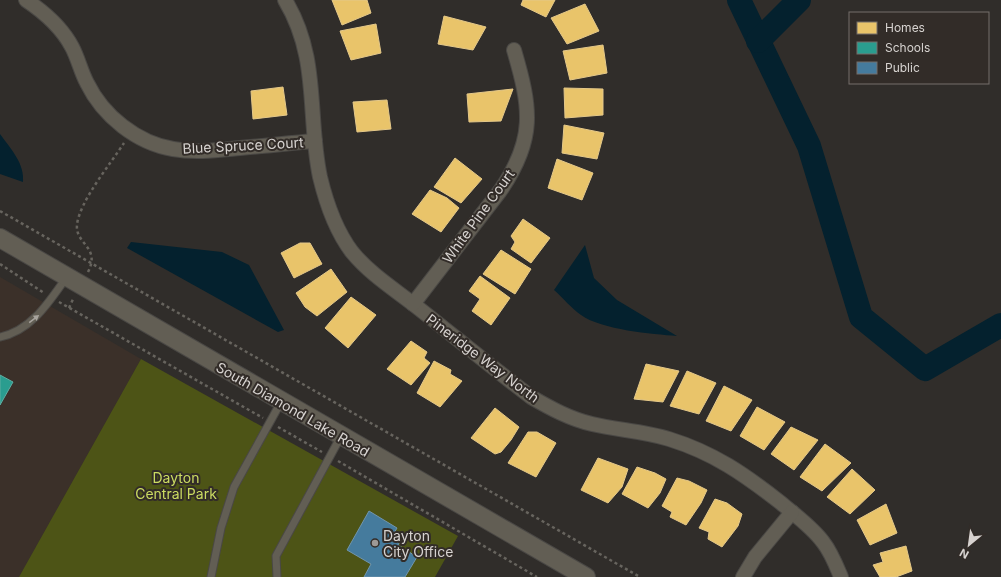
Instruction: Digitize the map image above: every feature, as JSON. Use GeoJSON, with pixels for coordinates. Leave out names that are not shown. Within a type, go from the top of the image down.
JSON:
{"type":"FeatureCollection","features":[{"type":"Feature","properties":{"kind":"street","name":"Blue Spruce Court"},"geometry":{"type":"LineString","coordinates":[[26,0],[42,11],[58,26],[72,46],[87,84],[100,104],[115,120],[131,132],[153,144],[173,149],[195,151],[315,141]]}},
{"type":"Feature","properties":{"kind":"street","name":"Pineridge Way North"},"geometry":{"type":"LineString","coordinates":[[285,0],[303,38],[309,69],[315,141],[320,177],[333,219],[352,251],[376,276],[531,397],[553,410],[591,424],[637,431],[668,439],[698,450],[745,475],[792,512],[823,542],[836,563],[841,577]]}},
{"type":"Feature","properties":{"kind":"street","name":"White Pine Court"},"geometry":{"type":"LineString","coordinates":[[413,304],[500,191],[509,178],[521,151],[527,123],[527,102],[525,88],[514,50]]}},
{"type":"Feature","properties":{"kind":"street","name":"South Diamond Lake Road"},"geometry":{"type":"LineString","coordinates":[[0,238],[73,282],[586,577]]}},
{"type":"Feature","properties":{"kind":"street"},"geometry":{"type":"LineString","coordinates":[[743,577],[755,557],[792,512]]}},
{"type":"Feature","properties":{"kind":"lane"},"geometry":{"type":"LineString","coordinates":[[0,337],[9,335],[37,316],[73,282]]}},
{"type":"Feature","properties":{"kind":"lane"},"geometry":{"type":"LineString","coordinates":[[211,577],[220,528],[234,487],[281,402]]}},
{"type":"Feature","properties":{"kind":"lane"},"geometry":{"type":"LineString","coordinates":[[277,577],[276,556],[341,436]]}},
{"type":"Feature","properties":{"kind":"path"},"geometry":{"type":"LineString","coordinates":[[68,308],[73,282],[92,263],[92,258],[77,228],[78,219],[96,184],[131,132]]}},
{"type":"Feature","properties":{"kind":"path"},"geometry":{"type":"LineString","coordinates":[[0,211],[640,577]]}},
{"type":"Feature","properties":{"kind":"shaded area"},"geometry":{"type":"Polygon","coordinates":[[[0,277],[141,359],[19,577],[0,577],[0,277]]]}},
{"type":"Feature","properties":{"kind":"green space","name":"Dayton Central Park"},"geometry":{"type":"Polygon","coordinates":[[[141,359],[458,536],[435,577],[19,577],[141,359]]]}},
{"type":"Feature","properties":{"kind":"water"},"geometry":{"type":"Polygon","coordinates":[[[0,134],[20,163],[23,182],[0,174],[0,134]]]}},
{"type":"Feature","properties":{"kind":"water"},"geometry":{"type":"Polygon","coordinates":[[[131,242],[222,252],[249,265],[284,330],[278,332],[127,248],[131,242]]]}},
{"type":"Feature","properties":{"kind":"water"},"geometry":{"type":"Polygon","coordinates":[[[585,245],[594,278],[617,300],[677,336],[614,328],[590,320],[581,315],[554,290],[585,245]]]}},
{"type":"Feature","properties":{"kind":"building: Homes"},"geometry":{"type":"Polygon","coordinates":[[[332,0],[367,0],[371,13],[342,25],[332,0]]]}},
{"type":"Feature","properties":{"kind":"building: Homes"},"geometry":{"type":"Polygon","coordinates":[[[523,0],[555,0],[546,17],[521,5],[523,0]]]}},
{"type":"Feature","properties":{"kind":"building: Homes"},"geometry":{"type":"Polygon","coordinates":[[[585,4],[599,31],[567,44],[551,18],[585,4]]]}},
{"type":"Feature","properties":{"kind":"building: Homes"},"geometry":{"type":"Polygon","coordinates":[[[444,16],[486,27],[473,50],[438,44],[444,16]]]}},
{"type":"Feature","properties":{"kind":"building: Homes"},"geometry":{"type":"Polygon","coordinates":[[[376,24],[381,53],[351,60],[340,31],[376,24]]]}},
{"type":"Feature","properties":{"kind":"building: Homes"},"geometry":{"type":"Polygon","coordinates":[[[603,45],[607,73],[570,80],[563,51],[603,45]]]}},
{"type":"Feature","properties":{"kind":"building: Homes"},"geometry":{"type":"Polygon","coordinates":[[[283,87],[287,115],[253,119],[251,91],[283,87]]]}},
{"type":"Feature","properties":{"kind":"building: Homes"},"geometry":{"type":"Polygon","coordinates":[[[564,88],[603,89],[603,115],[565,118],[564,88]]]}},
{"type":"Feature","properties":{"kind":"building: Homes"},"geometry":{"type":"Polygon","coordinates":[[[513,89],[501,121],[469,122],[467,94],[513,89]]]}},
{"type":"Feature","properties":{"kind":"building: Homes"},"geometry":{"type":"Polygon","coordinates":[[[387,100],[391,129],[357,132],[353,102],[387,100]]]}},
{"type":"Feature","properties":{"kind":"building: Homes"},"geometry":{"type":"Polygon","coordinates":[[[564,125],[604,133],[597,159],[562,153],[564,125]]]}},
{"type":"Feature","properties":{"kind":"building: Homes"},"geometry":{"type":"Polygon","coordinates":[[[455,158],[482,179],[461,203],[434,187],[455,158]]]}},
{"type":"Feature","properties":{"kind":"building: Homes"},"geometry":{"type":"Polygon","coordinates":[[[557,159],[593,173],[582,200],[548,188],[557,159]]]}},
{"type":"Feature","properties":{"kind":"building: Homes"},"geometry":{"type":"Polygon","coordinates":[[[430,190],[447,198],[459,208],[441,232],[412,214],[430,190]]]}},
{"type":"Feature","properties":{"kind":"building: Homes"},"geometry":{"type":"Polygon","coordinates":[[[523,219],[550,238],[531,263],[511,249],[515,242],[511,236],[523,219]]]}},
{"type":"Feature","properties":{"kind":"building: Homes"},"geometry":{"type":"Polygon","coordinates":[[[300,243],[310,243],[322,264],[294,278],[281,253],[300,243]]]}},
{"type":"Feature","properties":{"kind":"building: Homes"},"geometry":{"type":"Polygon","coordinates":[[[501,250],[531,269],[515,294],[483,274],[501,250]]]}},
{"type":"Feature","properties":{"kind":"building: Homes"},"geometry":{"type":"Polygon","coordinates":[[[331,269],[347,292],[317,316],[305,307],[296,293],[331,269]]]}},
{"type":"Feature","properties":{"kind":"building: Homes"},"geometry":{"type":"Polygon","coordinates":[[[480,276],[510,298],[491,325],[472,311],[480,299],[469,291],[480,276]]]}},
{"type":"Feature","properties":{"kind":"building: Homes"},"geometry":{"type":"Polygon","coordinates":[[[351,297],[376,315],[348,348],[325,328],[351,297]]]}},
{"type":"Feature","properties":{"kind":"building: Homes"},"geometry":{"type":"Polygon","coordinates":[[[411,341],[427,352],[424,358],[430,363],[411,385],[387,369],[411,341]]]}},
{"type":"Feature","properties":{"kind":"building: Homes"},"geometry":{"type":"Polygon","coordinates":[[[434,361],[451,370],[450,374],[462,381],[440,407],[417,393],[434,361]]]}},
{"type":"Feature","properties":{"kind":"building: Homes"},"geometry":{"type":"Polygon","coordinates":[[[646,364],[679,371],[663,402],[634,399],[646,364]]]}},
{"type":"Feature","properties":{"kind":"building: Homes"},"geometry":{"type":"Polygon","coordinates":[[[687,371],[716,383],[699,414],[670,406],[687,371]]]}},
{"type":"Feature","properties":{"kind":"building: Homes"},"geometry":{"type":"Polygon","coordinates":[[[724,386],[752,400],[731,431],[706,421],[724,386]]]}},
{"type":"Feature","properties":{"kind":"building: Homes"},"geometry":{"type":"Polygon","coordinates":[[[757,407],[785,422],[764,450],[740,436],[757,407]]]}},
{"type":"Feature","properties":{"kind":"building: Homes"},"geometry":{"type":"Polygon","coordinates":[[[495,408],[519,427],[501,452],[495,454],[471,438],[495,408]]]}},
{"type":"Feature","properties":{"kind":"building: Homes"},"geometry":{"type":"Polygon","coordinates":[[[791,427],[818,440],[794,470],[771,454],[791,427]]]}},
{"type":"Feature","properties":{"kind":"building: Homes"},"geometry":{"type":"Polygon","coordinates":[[[528,432],[537,432],[556,443],[536,477],[508,463],[528,432]]]}},
{"type":"Feature","properties":{"kind":"building: Homes"},"geometry":{"type":"Polygon","coordinates":[[[825,444],[851,463],[822,491],[800,477],[825,444]]]}},
{"type":"Feature","properties":{"kind":"building: Homes"},"geometry":{"type":"Polygon","coordinates":[[[598,458],[628,469],[622,487],[608,503],[581,490],[598,458]]]}},
{"type":"Feature","properties":{"kind":"building: Homes"},"geometry":{"type":"Polygon","coordinates":[[[637,467],[655,473],[666,479],[660,493],[648,508],[622,494],[637,467]]]}},
{"type":"Feature","properties":{"kind":"building: Homes"},"geometry":{"type":"Polygon","coordinates":[[[852,469],[875,490],[850,514],[827,497],[852,469]]]}},
{"type":"Feature","properties":{"kind":"building: Homes"},"geometry":{"type":"Polygon","coordinates":[[[677,478],[689,481],[707,490],[701,503],[686,525],[670,517],[672,512],[662,506],[677,478]]]}},
{"type":"Feature","properties":{"kind":"building: Homes"},"geometry":{"type":"Polygon","coordinates":[[[715,499],[727,503],[742,514],[738,526],[722,547],[708,539],[709,532],[699,528],[715,499]]]}},
{"type":"Feature","properties":{"kind":"building: Homes"},"geometry":{"type":"Polygon","coordinates":[[[886,504],[897,533],[870,545],[857,520],[886,504]]]}},
{"type":"Feature","properties":{"kind":"building: Homes"},"geometry":{"type":"Polygon","coordinates":[[[906,546],[912,571],[896,577],[880,577],[873,565],[883,562],[880,553],[906,546]]]}},
{"type":"Feature","properties":{"kind":"building: Schools"},"geometry":{"type":"Polygon","coordinates":[[[0,375],[13,382],[0,405],[0,375]]]}},
{"type":"Feature","properties":{"kind":"building: Public","name":"Dayton City Office"},"geometry":{"type":"Polygon","coordinates":[[[369,511],[397,528],[393,535],[401,540],[398,545],[417,557],[405,577],[364,577],[371,564],[347,550],[369,511]]]}},
{"type":"Feature","properties":{"kind":"waterway"},"geometry":{"type":"LineString","coordinates":[[739,0],[809,146],[861,317],[925,369],[1001,325]]}},
{"type":"Feature","properties":{"kind":"waterway"},"geometry":{"type":"LineString","coordinates":[[758,41],[799,0]]}},
{"type":"Feature","properties":{"kind":"place","name":"Dayton City Office"},"geometry":{"type":"Point","coordinates":[375,543]}}]}
